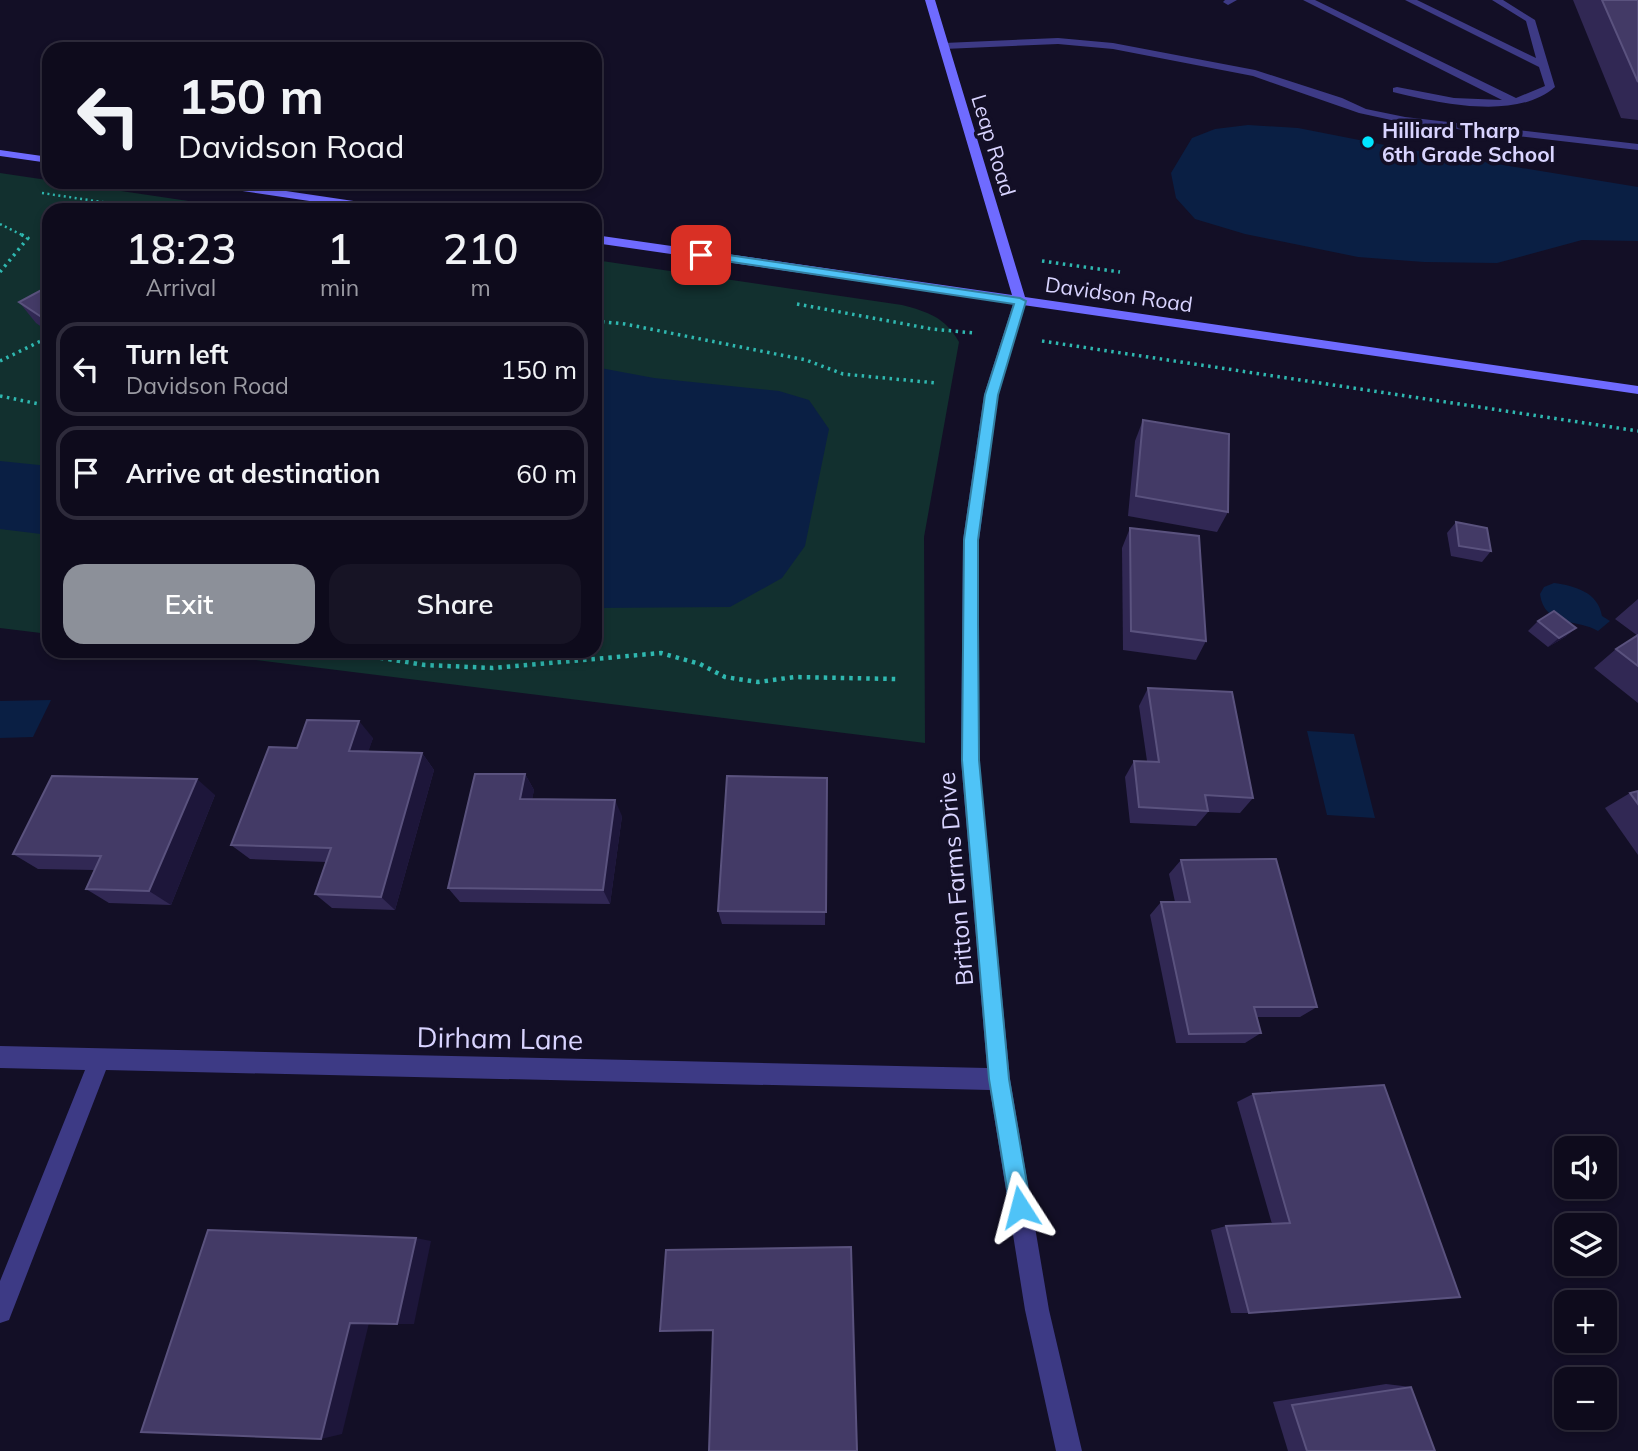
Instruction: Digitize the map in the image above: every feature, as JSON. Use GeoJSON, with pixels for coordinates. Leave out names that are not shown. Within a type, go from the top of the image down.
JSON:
{"type":"FeatureCollection","features":[{"type":"Feature","properties":{"kind":"main road","name":"Leap Road"},"geometry":{"type":"LineString","coordinates":[[930,0],[1020,301]]}},
{"type":"Feature","properties":{"kind":"main road"},"geometry":{"type":"LineString","coordinates":[[0,153],[42,159]]}},
{"type":"Feature","properties":{"kind":"main road"},"geometry":{"type":"LineString","coordinates":[[250,189],[346,203]]}},
{"type":"Feature","properties":{"kind":"main road","name":"Davidson Road"},"geometry":{"type":"LineString","coordinates":[[602,240],[1638,390]]}},
{"type":"Feature","properties":{"kind":"street"},"geometry":{"type":"LineString","coordinates":[[1308,0],[1513,101]]}},
{"type":"Feature","properties":{"kind":"street"},"geometry":{"type":"LineString","coordinates":[[1410,0],[1543,65]]}},
{"type":"Feature","properties":{"kind":"street"},"geometry":{"type":"LineString","coordinates":[[1397,90],[1448,102],[1513,101],[1541,95],[1550,88],[1530,20],[1497,0]]}},
{"type":"Feature","properties":{"kind":"street"},"geometry":{"type":"LineString","coordinates":[[944,46],[1058,41],[1113,46],[1255,73],[1363,111],[1405,120],[1638,147]]}},
{"type":"Feature","properties":{"kind":"street","name":"Britton Farms Drive"},"geometry":{"type":"LineString","coordinates":[[1020,301],[991,395],[971,540],[970,760],[999,1079],[1037,1310],[1069,1451]]}},
{"type":"Feature","properties":{"kind":"street","name":"Dirham Lane"},"geometry":{"type":"LineString","coordinates":[[0,1057],[999,1079]]}},
{"type":"Feature","properties":{"kind":"street"},"geometry":{"type":"LineString","coordinates":[[0,1311],[100,1059]]}},
{"type":"Feature","properties":{"kind":"path"},"geometry":{"type":"LineString","coordinates":[[39,193],[107,203]]}},
{"type":"Feature","properties":{"kind":"path"},"geometry":{"type":"LineString","coordinates":[[0,224],[28,238],[0,272]]}},
{"type":"Feature","properties":{"kind":"path"},"geometry":{"type":"LineString","coordinates":[[1079,267],[1120,272]]}},
{"type":"Feature","properties":{"kind":"path"},"geometry":{"type":"LineString","coordinates":[[795,303],[932,329],[1010,337],[1638,430]]}},
{"type":"Feature","properties":{"kind":"path"},"geometry":{"type":"LineString","coordinates":[[602,322],[806,360],[843,374],[936,383]]}},
{"type":"Feature","properties":{"kind":"path"},"geometry":{"type":"LineString","coordinates":[[0,362],[42,341]]}},
{"type":"Feature","properties":{"kind":"path"},"geometry":{"type":"LineString","coordinates":[[0,396],[42,405]]}},
{"type":"Feature","properties":{"kind":"path"},"geometry":{"type":"LineString","coordinates":[[382,658],[425,665],[493,668],[661,653],[700,664],[725,677],[758,682],[795,677],[897,679]]}},
{"type":"Feature","properties":{"kind":"green space"},"geometry":{"type":"Polygon","coordinates":[[[0,173],[42,179],[42,189],[108,189],[202,203],[42,203],[42,633],[0,628],[0,173]]]}},
{"type":"Feature","properties":{"kind":"green space"},"geometry":{"type":"Polygon","coordinates":[[[602,261],[902,305],[935,317],[954,334],[959,342],[924,537],[925,743],[239,658],[602,658],[602,261]]]}},
{"type":"Feature","properties":{"kind":"water"},"geometry":{"type":"Polygon","coordinates":[[[1248,125],[1298,128],[1400,148],[1638,187],[1638,241],[1582,240],[1497,263],[1424,262],[1358,257],[1245,234],[1195,219],[1176,198],[1171,173],[1192,138],[1215,129],[1248,125]]]}},
{"type":"Feature","properties":{"kind":"water"},"geometry":{"type":"Polygon","coordinates":[[[602,368],[654,378],[779,391],[809,400],[829,429],[805,546],[782,578],[730,607],[602,608],[602,368]]]}},
{"type":"Feature","properties":{"kind":"water"},"geometry":{"type":"Polygon","coordinates":[[[0,461],[42,465],[42,534],[0,529],[0,461]]]}},
{"type":"Feature","properties":{"kind":"water"},"geometry":{"type":"Polygon","coordinates":[[[1554,583],[1577,588],[1591,596],[1600,608],[1602,616],[1610,621],[1598,631],[1555,617],[1543,605],[1540,594],[1544,587],[1554,583]]]}},
{"type":"Feature","properties":{"kind":"water"},"geometry":{"type":"Polygon","coordinates":[[[51,700],[33,737],[0,738],[0,701],[51,700]]]}},
{"type":"Feature","properties":{"kind":"water"},"geometry":{"type":"Polygon","coordinates":[[[1307,731],[1354,734],[1375,818],[1327,815],[1307,731]]]}},
{"type":"Feature","properties":{"kind":"building"},"geometry":{"type":"Polygon","coordinates":[[[1602,0],[1638,0],[1638,82],[1602,0]]]}},
{"type":"Feature","properties":{"kind":"building"},"geometry":{"type":"Polygon","coordinates":[[[42,290],[42,317],[19,302],[42,290]]]}},
{"type":"Feature","properties":{"kind":"building"},"geometry":{"type":"Polygon","coordinates":[[[1143,420],[1229,434],[1228,512],[1136,496],[1143,420]]]}},
{"type":"Feature","properties":{"kind":"building"},"geometry":{"type":"Polygon","coordinates":[[[1456,522],[1487,528],[1491,551],[1459,546],[1456,522]]]}},
{"type":"Feature","properties":{"kind":"building"},"geometry":{"type":"Polygon","coordinates":[[[1130,528],[1199,536],[1206,641],[1131,631],[1130,528]]]}},
{"type":"Feature","properties":{"kind":"building"},"geometry":{"type":"Polygon","coordinates":[[[1554,611],[1576,628],[1559,638],[1538,621],[1554,611]]]}},
{"type":"Feature","properties":{"kind":"building"},"geometry":{"type":"Polygon","coordinates":[[[1638,635],[1638,666],[1616,649],[1638,635]]]}},
{"type":"Feature","properties":{"kind":"building"},"geometry":{"type":"Polygon","coordinates":[[[1148,688],[1232,692],[1253,798],[1205,795],[1208,811],[1139,807],[1134,761],[1159,762],[1148,688]]]}},
{"type":"Feature","properties":{"kind":"building"},"geometry":{"type":"Polygon","coordinates":[[[307,720],[359,721],[349,751],[422,753],[381,897],[315,894],[331,848],[231,845],[269,747],[297,748],[307,720]]]}},
{"type":"Feature","properties":{"kind":"building"},"geometry":{"type":"Polygon","coordinates":[[[475,774],[525,774],[520,799],[615,800],[603,890],[448,888],[475,774]]]}},
{"type":"Feature","properties":{"kind":"building"},"geometry":{"type":"Polygon","coordinates":[[[52,776],[197,779],[149,891],[86,889],[101,856],[13,854],[52,776]]]}},
{"type":"Feature","properties":{"kind":"building"},"geometry":{"type":"Polygon","coordinates":[[[727,776],[827,778],[826,912],[718,911],[727,776]]]}},
{"type":"Feature","properties":{"kind":"building"},"geometry":{"type":"Polygon","coordinates":[[[1638,791],[1638,804],[1630,793],[1638,791]]]}},
{"type":"Feature","properties":{"kind":"building"},"geometry":{"type":"Polygon","coordinates":[[[1276,859],[1317,1007],[1254,1007],[1261,1033],[1189,1034],[1161,902],[1190,902],[1181,860],[1276,859]]]}},
{"type":"Feature","properties":{"kind":"building"},"geometry":{"type":"Polygon","coordinates":[[[1384,1085],[1460,1297],[1249,1313],[1226,1226],[1290,1223],[1253,1094],[1384,1085]]]}},
{"type":"Feature","properties":{"kind":"building"},"geometry":{"type":"Polygon","coordinates":[[[208,1230],[416,1238],[397,1324],[350,1323],[321,1439],[141,1432],[208,1230]]]}},
{"type":"Feature","properties":{"kind":"building"},"geometry":{"type":"Polygon","coordinates":[[[851,1247],[857,1451],[709,1451],[713,1330],[660,1331],[666,1250],[851,1247]]]}},
{"type":"Feature","properties":{"kind":"building"},"geometry":{"type":"Polygon","coordinates":[[[1411,1387],[1435,1451],[1307,1451],[1292,1405],[1411,1387]]]}},
{"type":"Feature","properties":{"kind":"place","name":"Hilliard Tharp 6th Grade School"},"geometry":{"type":"Point","coordinates":[1368,142]}},
{"type":"Feature","properties":{"kind":"route"},"geometry":{"type":"LineString","coordinates":[[701,255],[1020,301],[991,395],[971,540],[970,760],[999,1079],[1020,1207]]}}]}
